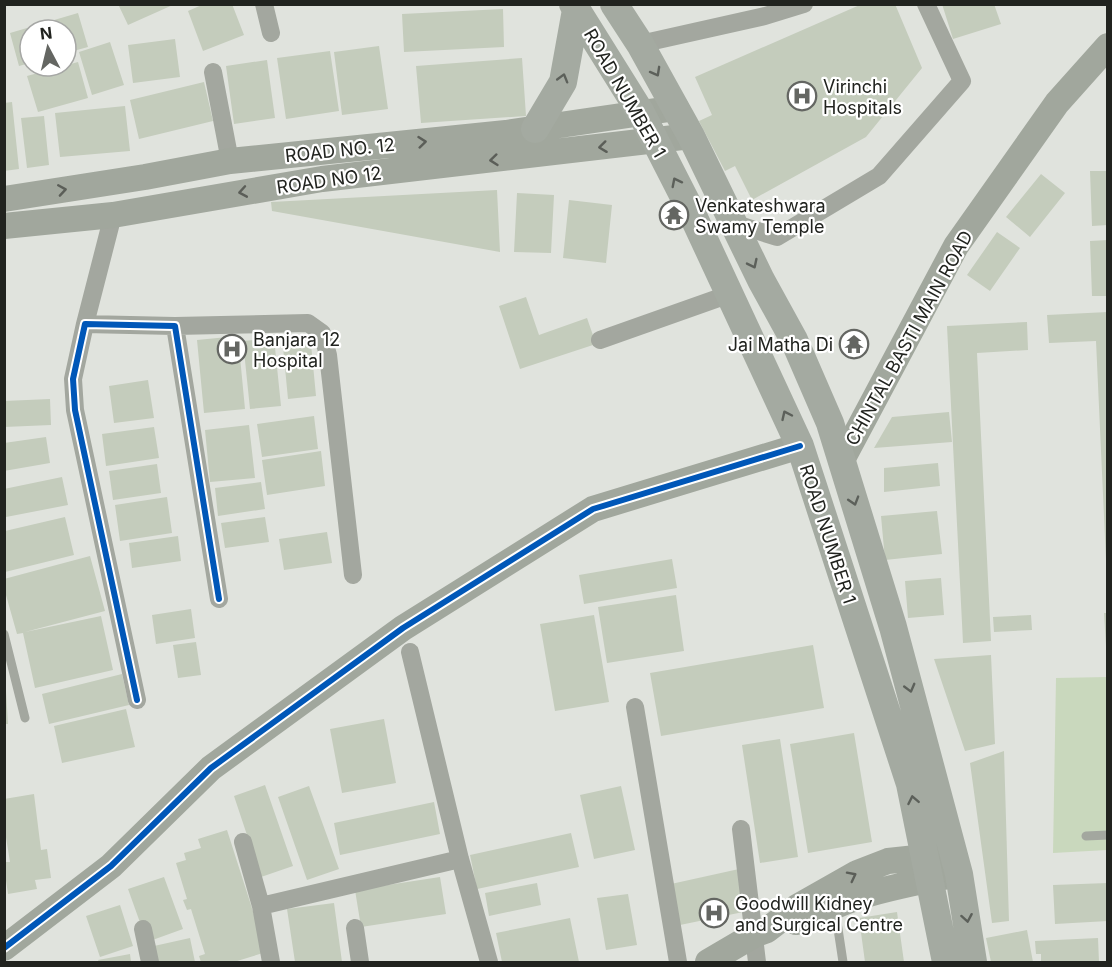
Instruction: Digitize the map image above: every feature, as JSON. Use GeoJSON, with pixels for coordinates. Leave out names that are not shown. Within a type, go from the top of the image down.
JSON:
{"type":"FeatureCollection","features":[{"type":"Feature","properties":{"kind":"main road","name":"ROAD NUMBER 1"},"geometry":{"type":"LineString","coordinates":[[620,8],[691,136],[761,280],[794,340],[830,423],[893,627],[957,864],[973,963]]}},
{"type":"Feature","properties":{"kind":"main road"},"geometry":{"type":"LineString","coordinates":[[536,129],[563,82],[579,15],[620,8]]}},
{"type":"Feature","properties":{"kind":"main road","name":"ROAD NUMBER 1"},"geometry":{"type":"LineString","coordinates":[[579,15],[641,112],[730,294],[800,446],[910,784],[946,963]]}},
{"type":"Feature","properties":{"kind":"street"},"geometry":{"type":"LineString","coordinates":[[264,4],[271,33]]}},
{"type":"Feature","properties":{"kind":"street"},"geometry":{"type":"LineString","coordinates":[[640,44],[765,16],[804,4]]}},
{"type":"Feature","properties":{"kind":"street"},"geometry":{"type":"LineString","coordinates":[[733,223],[777,237],[879,176],[962,81],[926,4]]}},
{"type":"Feature","properties":{"kind":"street","name":"CHINTAL BASTI MAIN ROAD"},"geometry":{"type":"LineString","coordinates":[[842,460],[956,246],[1057,103],[1107,46]]}},
{"type":"Feature","properties":{"kind":"street"},"geometry":{"type":"LineString","coordinates":[[213,72],[230,161]]}},
{"type":"Feature","properties":{"kind":"street","name":"ROAD NO. 12"},"geometry":{"type":"LineString","coordinates":[[4,199],[230,161],[536,129],[676,108]]}},
{"type":"Feature","properties":{"kind":"street","name":"ROAD NO 12"},"geometry":{"type":"LineString","coordinates":[[4,226],[113,215],[322,179],[691,136]]}},
{"type":"Feature","properties":{"kind":"street"},"geometry":{"type":"LineString","coordinates":[[113,215],[73,379],[75,410],[137,700]]}},
{"type":"Feature","properties":{"kind":"street"},"geometry":{"type":"LineString","coordinates":[[600,340],[730,294]]}},
{"type":"Feature","properties":{"kind":"street"},"geometry":{"type":"LineString","coordinates":[[86,324],[175,326],[308,323],[322,333],[327,355],[353,575]]}},
{"type":"Feature","properties":{"kind":"street"},"geometry":{"type":"LineString","coordinates":[[175,326],[219,598]]}},
{"type":"Feature","properties":{"kind":"street"},"geometry":{"type":"LineString","coordinates":[[4,948],[111,866],[211,768],[403,628],[593,509],[800,446]]}},
{"type":"Feature","properties":{"kind":"street"},"geometry":{"type":"LineString","coordinates":[[410,652],[460,859],[489,963]]}},
{"type":"Feature","properties":{"kind":"street"},"geometry":{"type":"LineString","coordinates":[[635,707],[678,963]]}},
{"type":"Feature","properties":{"kind":"street"},"geometry":{"type":"LineString","coordinates":[[741,829],[760,932],[757,963]]}},
{"type":"Feature","properties":{"kind":"street"},"geometry":{"type":"LineString","coordinates":[[243,842],[261,906],[271,963]]}},
{"type":"Feature","properties":{"kind":"street"},"geometry":{"type":"LineString","coordinates":[[261,906],[460,859]]}},
{"type":"Feature","properties":{"kind":"street"},"geometry":{"type":"LineString","coordinates":[[708,963],[797,907],[857,873],[888,861],[927,868],[957,864]]}},
{"type":"Feature","properties":{"kind":"street"},"geometry":{"type":"LineString","coordinates":[[760,932],[808,919],[851,899],[889,887],[927,868]]}},
{"type":"Feature","properties":{"kind":"street"},"geometry":{"type":"LineString","coordinates":[[355,928],[360,963]]}},
{"type":"Feature","properties":{"kind":"street"},"geometry":{"type":"LineString","coordinates":[[143,929],[150,963]]}},
{"type":"Feature","properties":{"kind":"lane"},"geometry":{"type":"LineString","coordinates":[[4,634],[25,718]]}},
{"type":"Feature","properties":{"kind":"lane"},"geometry":{"type":"LineString","coordinates":[[1086,836],[1107,835]]}},
{"type":"Feature","properties":{"kind":"lane"},"geometry":{"type":"LineString","coordinates":[[835,906],[843,963]]}},
{"type":"Feature","properties":{"kind":"green space"},"geometry":{"type":"Polygon","coordinates":[[[1107,677],[1107,850],[1053,853],[1056,678],[1107,677]]]}},
{"type":"Feature","properties":{"kind":"building"},"geometry":{"type":"Polygon","coordinates":[[[118,4],[175,4],[128,25],[118,4]]]}},
{"type":"Feature","properties":{"kind":"building"},"geometry":{"type":"Polygon","coordinates":[[[204,4],[232,4],[244,35],[203,51],[188,11],[204,4]]]}},
{"type":"Feature","properties":{"kind":"building","name":"Virinchi Hospitals"},"geometry":{"type":"Polygon","coordinates":[[[862,4],[895,4],[922,68],[866,137],[752,200],[735,166],[725,171],[699,121],[712,115],[695,77],[862,4]]]}},
{"type":"Feature","properties":{"kind":"building"},"geometry":{"type":"Polygon","coordinates":[[[942,4],[994,4],[1001,24],[953,39],[942,4]]]}},
{"type":"Feature","properties":{"kind":"building"},"geometry":{"type":"Polygon","coordinates":[[[503,9],[504,47],[404,52],[402,14],[503,9]]]}},
{"type":"Feature","properties":{"kind":"building"},"geometry":{"type":"Polygon","coordinates":[[[78,13],[88,47],[78,50],[78,18],[61,18],[78,13]]]}},
{"type":"Feature","properties":{"kind":"building"},"geometry":{"type":"Polygon","coordinates":[[[18,31],[18,62],[10,33],[18,31]]]}},
{"type":"Feature","properties":{"kind":"building"},"geometry":{"type":"Polygon","coordinates":[[[175,39],[180,77],[133,83],[128,45],[175,39]]]}},
{"type":"Feature","properties":{"kind":"building"},"geometry":{"type":"Polygon","coordinates":[[[110,42],[124,85],[92,95],[79,52],[110,42]]]}},
{"type":"Feature","properties":{"kind":"building"},"geometry":{"type":"Polygon","coordinates":[[[379,46],[388,109],[342,115],[334,52],[379,46]]]}},
{"type":"Feature","properties":{"kind":"building"},"geometry":{"type":"Polygon","coordinates":[[[330,51],[339,111],[286,119],[277,58],[330,51]]]}},
{"type":"Feature","properties":{"kind":"building"},"geometry":{"type":"Polygon","coordinates":[[[522,58],[526,116],[421,123],[416,66],[522,58]]]}},
{"type":"Feature","properties":{"kind":"building"},"geometry":{"type":"Polygon","coordinates":[[[267,60],[275,118],[234,124],[226,66],[267,60]]]}},
{"type":"Feature","properties":{"kind":"building"},"geometry":{"type":"Polygon","coordinates":[[[78,62],[88,98],[38,112],[28,78],[78,78],[78,62]]]}},
{"type":"Feature","properties":{"kind":"building"},"geometry":{"type":"Polygon","coordinates":[[[204,82],[213,121],[139,139],[130,100],[204,82]]]}},
{"type":"Feature","properties":{"kind":"building"},"geometry":{"type":"Polygon","coordinates":[[[12,102],[19,169],[4,171],[4,103],[12,102]]]}},
{"type":"Feature","properties":{"kind":"building"},"geometry":{"type":"Polygon","coordinates":[[[125,106],[130,151],[60,157],[55,113],[125,106]]]}},
{"type":"Feature","properties":{"kind":"building"},"geometry":{"type":"Polygon","coordinates":[[[44,116],[49,165],[27,168],[21,118],[44,116]]]}},
{"type":"Feature","properties":{"kind":"building"},"geometry":{"type":"Polygon","coordinates":[[[1090,171],[1108,171],[1108,225],[1092,226],[1090,171]]]}},
{"type":"Feature","properties":{"kind":"building"},"geometry":{"type":"Polygon","coordinates":[[[1041,174],[1065,193],[1030,237],[1006,217],[1041,174]]]}},
{"type":"Feature","properties":{"kind":"building"},"geometry":{"type":"Polygon","coordinates":[[[497,190],[500,252],[272,211],[271,202],[497,190]]]}},
{"type":"Feature","properties":{"kind":"building"},"geometry":{"type":"Polygon","coordinates":[[[517,193],[554,195],[551,253],[514,252],[517,193]]]}},
{"type":"Feature","properties":{"kind":"building"},"geometry":{"type":"Polygon","coordinates":[[[569,200],[612,205],[606,263],[563,258],[569,200]]]}},
{"type":"Feature","properties":{"kind":"building"},"geometry":{"type":"Polygon","coordinates":[[[997,232],[1020,248],[990,291],[967,275],[997,232]]]}},
{"type":"Feature","properties":{"kind":"building"},"geometry":{"type":"Polygon","coordinates":[[[1108,240],[1108,296],[1092,296],[1090,241],[1108,240]]]}},
{"type":"Feature","properties":{"kind":"building"},"geometry":{"type":"Polygon","coordinates":[[[526,297],[539,335],[587,318],[596,344],[520,369],[499,306],[526,297]]]}},
{"type":"Feature","properties":{"kind":"building"},"geometry":{"type":"Polygon","coordinates":[[[1108,312],[1108,560],[1106,560],[1096,341],[1049,343],[1047,315],[1108,312]]]}},
{"type":"Feature","properties":{"kind":"building"},"geometry":{"type":"Polygon","coordinates":[[[1027,322],[1028,350],[977,353],[991,641],[963,643],[947,326],[1027,322]]]}},
{"type":"Feature","properties":{"kind":"building"},"geometry":{"type":"Polygon","coordinates":[[[238,336],[245,409],[204,413],[197,340],[238,336]]]}},
{"type":"Feature","properties":{"kind":"building"},"geometry":{"type":"Polygon","coordinates":[[[274,338],[281,406],[250,409],[243,341],[274,338]]]}},
{"type":"Feature","properties":{"kind":"building"},"geometry":{"type":"Polygon","coordinates":[[[311,344],[316,396],[288,399],[283,347],[311,344]]]}},
{"type":"Feature","properties":{"kind":"building"},"geometry":{"type":"Polygon","coordinates":[[[148,380],[154,418],[114,423],[109,386],[148,380]]]}},
{"type":"Feature","properties":{"kind":"building"},"geometry":{"type":"Polygon","coordinates":[[[50,399],[51,425],[4,427],[4,401],[50,399]]]}},
{"type":"Feature","properties":{"kind":"building"},"geometry":{"type":"Polygon","coordinates":[[[949,412],[952,442],[874,448],[892,417],[949,412]]]}},
{"type":"Feature","properties":{"kind":"building"},"geometry":{"type":"Polygon","coordinates":[[[314,416],[318,449],[262,457],[257,424],[314,416]]]}},
{"type":"Feature","properties":{"kind":"building"},"geometry":{"type":"Polygon","coordinates":[[[249,425],[255,478],[210,482],[205,430],[249,425]]]}},
{"type":"Feature","properties":{"kind":"building"},"geometry":{"type":"Polygon","coordinates":[[[154,427],[159,458],[106,466],[102,434],[154,427]]]}},
{"type":"Feature","properties":{"kind":"building"},"geometry":{"type":"Polygon","coordinates":[[[46,437],[50,463],[4,471],[4,443],[46,437]]]}},
{"type":"Feature","properties":{"kind":"building"},"geometry":{"type":"Polygon","coordinates":[[[321,451],[325,486],[267,495],[262,460],[321,451]]]}},
{"type":"Feature","properties":{"kind":"building"},"geometry":{"type":"Polygon","coordinates":[[[938,463],[940,486],[884,492],[884,468],[938,463]]]}},
{"type":"Feature","properties":{"kind":"building"},"geometry":{"type":"Polygon","coordinates":[[[157,464],[161,493],[113,500],[109,471],[157,464]]]}},
{"type":"Feature","properties":{"kind":"building"},"geometry":{"type":"Polygon","coordinates":[[[62,477],[68,505],[6,517],[4,489],[62,477]]]}},
{"type":"Feature","properties":{"kind":"building"},"geometry":{"type":"Polygon","coordinates":[[[261,482],[265,509],[218,516],[215,488],[261,482]]]}},
{"type":"Feature","properties":{"kind":"building"},"geometry":{"type":"Polygon","coordinates":[[[167,497],[172,533],[120,541],[115,505],[167,497]]]}},
{"type":"Feature","properties":{"kind":"building"},"geometry":{"type":"Polygon","coordinates":[[[937,511],[942,554],[885,560],[881,516],[937,511]]]}},
{"type":"Feature","properties":{"kind":"building"},"geometry":{"type":"Polygon","coordinates":[[[65,517],[74,555],[5,572],[5,531],[65,517]]]}},
{"type":"Feature","properties":{"kind":"building"},"geometry":{"type":"Polygon","coordinates":[[[265,517],[269,542],[225,548],[221,523],[265,517]]]}},
{"type":"Feature","properties":{"kind":"building"},"geometry":{"type":"Polygon","coordinates":[[[327,532],[332,563],[284,570],[279,539],[327,532]]]}},
{"type":"Feature","properties":{"kind":"building"},"geometry":{"type":"Polygon","coordinates":[[[178,536],[181,561],[132,568],[129,543],[178,536]]]}},
{"type":"Feature","properties":{"kind":"building"},"geometry":{"type":"Polygon","coordinates":[[[90,556],[105,611],[25,632],[101,616],[113,670],[35,688],[23,633],[17,634],[4,588],[4,579],[90,556]]]}},
{"type":"Feature","properties":{"kind":"building"},"geometry":{"type":"Polygon","coordinates":[[[672,559],[677,588],[584,604],[579,575],[672,559]]]}},
{"type":"Feature","properties":{"kind":"building"},"geometry":{"type":"Polygon","coordinates":[[[941,578],[944,615],[908,618],[905,581],[941,578]]]}},
{"type":"Feature","properties":{"kind":"building"},"geometry":{"type":"Polygon","coordinates":[[[676,595],[684,651],[607,663],[598,607],[676,595]]]}},
{"type":"Feature","properties":{"kind":"building"},"geometry":{"type":"Polygon","coordinates":[[[191,609],[195,638],[156,644],[152,615],[191,609]]]}},
{"type":"Feature","properties":{"kind":"building"},"geometry":{"type":"Polygon","coordinates":[[[1104,613],[1108,613],[1108,646],[1106,646],[1104,613]]]}},
{"type":"Feature","properties":{"kind":"building"},"geometry":{"type":"Polygon","coordinates":[[[594,615],[609,702],[555,711],[540,624],[594,615]]]}},
{"type":"Feature","properties":{"kind":"building"},"geometry":{"type":"Polygon","coordinates":[[[1031,615],[1032,630],[994,632],[993,617],[1031,615]]]}},
{"type":"Feature","properties":{"kind":"building"},"geometry":{"type":"Polygon","coordinates":[[[196,642],[201,675],[178,678],[173,645],[196,642]]]}},
{"type":"Feature","properties":{"kind":"building"},"geometry":{"type":"Polygon","coordinates":[[[813,645],[824,708],[661,736],[650,673],[813,645]]]}},
{"type":"Feature","properties":{"kind":"building"},"geometry":{"type":"Polygon","coordinates":[[[991,655],[995,744],[965,751],[934,659],[991,655]]]}},
{"type":"Feature","properties":{"kind":"building"},"geometry":{"type":"Polygon","coordinates":[[[122,674],[129,705],[49,724],[42,694],[122,674]]]}},
{"type":"Feature","properties":{"kind":"building"},"geometry":{"type":"Polygon","coordinates":[[[4,691],[6,691],[8,724],[4,724],[4,691]]]}},
{"type":"Feature","properties":{"kind":"building"},"geometry":{"type":"Polygon","coordinates":[[[126,709],[135,747],[62,763],[54,726],[126,709]]]}},
{"type":"Feature","properties":{"kind":"building"},"geometry":{"type":"Polygon","coordinates":[[[384,719],[396,783],[342,793],[330,729],[384,719]]]}},
{"type":"Feature","properties":{"kind":"building"},"geometry":{"type":"Polygon","coordinates":[[[854,733],[872,842],[808,853],[790,744],[854,733]]]}},
{"type":"Feature","properties":{"kind":"building"},"geometry":{"type":"Polygon","coordinates":[[[780,739],[798,857],[760,863],[742,745],[780,739]]]}},
{"type":"Feature","properties":{"kind":"building"},"geometry":{"type":"Polygon","coordinates":[[[1004,751],[1009,921],[992,923],[970,763],[1004,751]]]}},
{"type":"Feature","properties":{"kind":"building"},"geometry":{"type":"Polygon","coordinates":[[[265,785],[293,866],[261,877],[234,796],[265,785]]]}},
{"type":"Feature","properties":{"kind":"building"},"geometry":{"type":"Polygon","coordinates":[[[309,786],[339,869],[307,880],[278,797],[309,786]]]}},
{"type":"Feature","properties":{"kind":"building"},"geometry":{"type":"Polygon","coordinates":[[[621,786],[635,850],[594,859],[580,795],[621,786]]]}},
{"type":"Feature","properties":{"kind":"building"},"geometry":{"type":"Polygon","coordinates":[[[34,794],[41,850],[47,849],[51,878],[35,880],[37,889],[8,894],[4,862],[10,862],[4,825],[4,799],[34,794]]]}},
{"type":"Feature","properties":{"kind":"building"},"geometry":{"type":"Polygon","coordinates":[[[434,802],[440,834],[340,855],[334,823],[434,802]]]}},
{"type":"Feature","properties":{"kind":"building"},"geometry":{"type":"Polygon","coordinates":[[[227,830],[266,952],[234,962],[201,962],[199,956],[205,954],[191,909],[187,910],[183,900],[187,899],[176,863],[186,860],[184,853],[201,848],[198,839],[227,830]]]}},
{"type":"Feature","properties":{"kind":"building"},"geometry":{"type":"Polygon","coordinates":[[[571,833],[579,867],[477,889],[470,855],[571,833]]]}},
{"type":"Feature","properties":{"kind":"building"},"geometry":{"type":"Polygon","coordinates":[[[739,869],[748,911],[680,925],[671,884],[739,869]]]}},
{"type":"Feature","properties":{"kind":"building"},"geometry":{"type":"Polygon","coordinates":[[[164,877],[183,929],[147,942],[128,889],[164,877]]]}},
{"type":"Feature","properties":{"kind":"building"},"geometry":{"type":"Polygon","coordinates":[[[440,877],[446,914],[361,927],[355,890],[440,877]]]}},
{"type":"Feature","properties":{"kind":"building"},"geometry":{"type":"Polygon","coordinates":[[[537,883],[541,905],[489,916],[485,893],[537,883]]]}},
{"type":"Feature","properties":{"kind":"building"},"geometry":{"type":"Polygon","coordinates":[[[1108,883],[1108,921],[1055,924],[1053,885],[1108,883]]]}},
{"type":"Feature","properties":{"kind":"building"},"geometry":{"type":"Polygon","coordinates":[[[628,894],[637,945],[606,950],[597,898],[628,894]]]}},
{"type":"Feature","properties":{"kind":"building"},"geometry":{"type":"Polygon","coordinates":[[[334,903],[342,962],[295,962],[287,909],[334,903]]]}},
{"type":"Feature","properties":{"kind":"building"},"geometry":{"type":"Polygon","coordinates":[[[120,905],[133,946],[100,957],[86,916],[120,905]]]}},
{"type":"Feature","properties":{"kind":"building"},"geometry":{"type":"Polygon","coordinates":[[[897,912],[904,962],[865,962],[859,918],[897,912]]]}},
{"type":"Feature","properties":{"kind":"building"},"geometry":{"type":"Polygon","coordinates":[[[570,918],[579,962],[502,962],[496,933],[570,918]]]}},
{"type":"Feature","properties":{"kind":"building"},"geometry":{"type":"Polygon","coordinates":[[[1027,930],[1033,962],[991,962],[986,938],[1027,930]]]}},
{"type":"Feature","properties":{"kind":"building"},"geometry":{"type":"Polygon","coordinates":[[[190,938],[195,962],[158,962],[154,946],[190,938]]]}},
{"type":"Feature","properties":{"kind":"building"},"geometry":{"type":"Polygon","coordinates":[[[1098,938],[1099,962],[1041,962],[1041,954],[1036,954],[1035,941],[1098,938]]]}},
{"type":"Feature","properties":{"kind":"building"},"geometry":{"type":"Polygon","coordinates":[[[130,954],[131,962],[99,962],[98,960],[130,954]]]}},
{"type":"Feature","properties":{"kind":"cycle path"},"geometry":{"type":"LineString","coordinates":[[137,700],[75,410],[73,379],[85,324],[175,326],[219,599]]}},
{"type":"Feature","properties":{"kind":"cycle path"},"geometry":{"type":"LineString","coordinates":[[4,948],[111,866],[211,768],[403,628],[593,509],[800,446]]}},
{"type":"Feature","properties":{"kind":"place","name":"Virinchi Hospitals"},"geometry":{"type":"Point","coordinates":[802,96]}},
{"type":"Feature","properties":{"kind":"place","name":"Venkateshwara Swamy Temple"},"geometry":{"type":"Point","coordinates":[674,215]}},
{"type":"Feature","properties":{"kind":"place","name":"Jai Matha Di"},"geometry":{"type":"Point","coordinates":[854,344]}},
{"type":"Feature","properties":{"kind":"place","name":"Banjara 12 Hospital"},"geometry":{"type":"Point","coordinates":[232,349]}},
{"type":"Feature","properties":{"kind":"place","name":"Goodwill Kidney and Surgical Centre"},"geometry":{"type":"Point","coordinates":[714,913]}}]}
